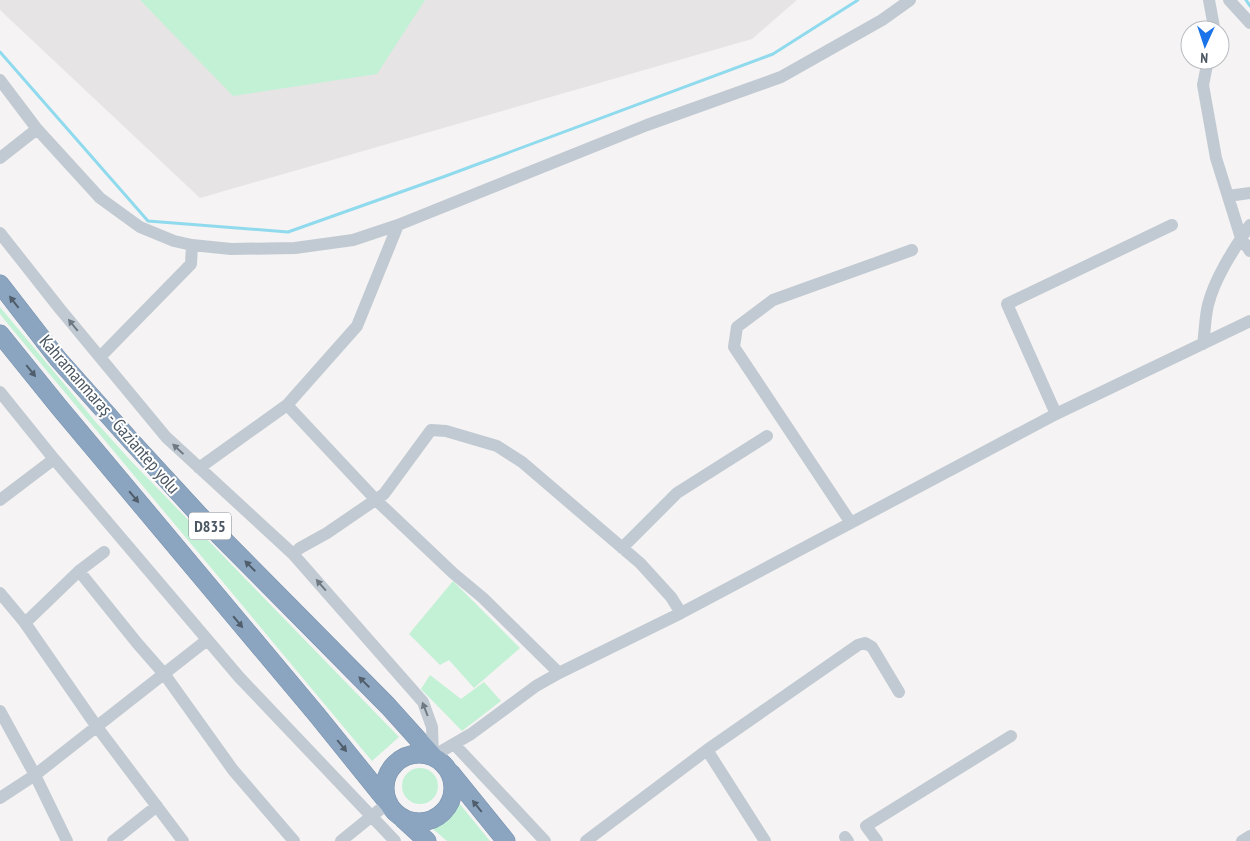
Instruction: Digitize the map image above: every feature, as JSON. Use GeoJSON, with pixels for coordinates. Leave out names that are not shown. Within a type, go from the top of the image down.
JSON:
{"type":"FeatureCollection","features":[{"type":"Feature","properties":{"kind":"highway","name":"Kahramanmaraş - Gaziantep yolu"},"geometry":{"type":"LineString","coordinates":[[0,284],[58,359],[132,442],[200,516],[388,706],[432,756]]}},
{"type":"Feature","properties":{"kind":"highway","name":"Kahramanmaraş - Gaziantep yolu"},"geometry":{"type":"LineString","coordinates":[[0,334],[388,803]]}},
{"type":"Feature","properties":{"kind":"highway"},"geometry":{"type":"LineString","coordinates":[[427,841],[393,811],[385,794],[387,776],[391,768],[406,756],[414,754],[432,756],[442,762],[506,841]]}},
{"type":"Feature","properties":{"kind":"highway"},"geometry":{"type":"LineString","coordinates":[[401,817],[411,822],[423,822],[434,819],[443,813],[450,804],[453,793],[453,782],[449,771]]}},
{"type":"Feature","properties":{"kind":"street"},"geometry":{"type":"LineString","coordinates":[[0,80],[38,129],[100,198],[140,227],[174,241],[192,245],[231,249],[295,248],[353,240],[398,225],[647,125],[781,77],[882,20],[910,0]]}},
{"type":"Feature","properties":{"kind":"street"},"geometry":{"type":"LineString","coordinates":[[1209,0],[1213,20]]}},
{"type":"Feature","properties":{"kind":"street"},"geometry":{"type":"LineString","coordinates":[[1229,0],[1250,23]]}},
{"type":"Feature","properties":{"kind":"street"},"geometry":{"type":"LineString","coordinates":[[1206,70],[1203,85],[1216,158],[1241,238],[1250,251]]}},
{"type":"Feature","properties":{"kind":"street"},"geometry":{"type":"LineString","coordinates":[[0,158],[38,129]]}},
{"type":"Feature","properties":{"kind":"street"},"geometry":{"type":"LineString","coordinates":[[1228,196],[1250,193]]}},
{"type":"Feature","properties":{"kind":"street"},"geometry":{"type":"LineString","coordinates":[[199,468],[286,405],[357,326],[398,225]]}},
{"type":"Feature","properties":{"kind":"street"},"geometry":{"type":"LineString","coordinates":[[1056,414],[1007,304],[1172,225]]}},
{"type":"Feature","properties":{"kind":"street"},"geometry":{"type":"LineString","coordinates":[[1203,344],[1208,306],[1212,292],[1230,256],[1250,225]]}},
{"type":"Feature","properties":{"kind":"street"},"geometry":{"type":"LineString","coordinates":[[0,233],[166,438],[293,554],[424,702],[432,727],[432,756],[471,734],[536,686],[559,673],[681,614],[1056,414],[1250,320]]}},
{"type":"Feature","properties":{"kind":"street"},"geometry":{"type":"LineString","coordinates":[[100,357],[191,264],[192,245]]}},
{"type":"Feature","properties":{"kind":"street"},"geometry":{"type":"LineString","coordinates":[[851,523],[734,347],[737,327],[774,300],[912,250]]}},
{"type":"Feature","properties":{"kind":"street"},"geometry":{"type":"LineString","coordinates":[[0,392],[54,460],[239,677],[395,841]]}},
{"type":"Feature","properties":{"kind":"street"},"geometry":{"type":"LineString","coordinates":[[286,405],[376,500],[453,573],[483,598],[559,673]]}},
{"type":"Feature","properties":{"kind":"street"},"geometry":{"type":"LineString","coordinates":[[293,554],[384,494],[431,430],[446,431],[497,446],[522,462],[640,563],[671,597],[681,614]]}},
{"type":"Feature","properties":{"kind":"street"},"geometry":{"type":"LineString","coordinates":[[622,548],[677,492],[767,436]]}},
{"type":"Feature","properties":{"kind":"street"},"geometry":{"type":"LineString","coordinates":[[0,500],[54,460]]}},
{"type":"Feature","properties":{"kind":"street"},"geometry":{"type":"LineString","coordinates":[[25,623],[80,571],[104,552]]}},
{"type":"Feature","properties":{"kind":"street"},"geometry":{"type":"LineString","coordinates":[[80,571],[137,643],[165,674],[233,770],[294,841]]}},
{"type":"Feature","properties":{"kind":"street"},"geometry":{"type":"LineString","coordinates":[[0,593],[25,623],[97,727],[183,841]]}},
{"type":"Feature","properties":{"kind":"street"},"geometry":{"type":"LineString","coordinates":[[0,798],[35,775],[208,640]]}},
{"type":"Feature","properties":{"kind":"street"},"geometry":{"type":"LineString","coordinates":[[586,841],[708,750],[858,645],[865,643],[872,646],[900,692]]}},
{"type":"Feature","properties":{"kind":"street"},"geometry":{"type":"LineString","coordinates":[[0,711],[35,775],[67,841]]}},
{"type":"Feature","properties":{"kind":"street"},"geometry":{"type":"LineString","coordinates":[[877,841],[866,826],[1011,736]]}},
{"type":"Feature","properties":{"kind":"street"},"geometry":{"type":"LineString","coordinates":[[454,744],[545,841]]}},
{"type":"Feature","properties":{"kind":"street"},"geometry":{"type":"LineString","coordinates":[[708,750],[765,841]]}},
{"type":"Feature","properties":{"kind":"street"},"geometry":{"type":"LineString","coordinates":[[341,841],[388,803]]}},
{"type":"Feature","properties":{"kind":"street"},"geometry":{"type":"LineString","coordinates":[[113,841],[157,806]]}},
{"type":"Feature","properties":{"kind":"street"},"geometry":{"type":"LineString","coordinates":[[1242,841],[1250,836]]}},
{"type":"Feature","properties":{"kind":"shaded area"},"geometry":{"type":"Polygon","coordinates":[[[0,0],[797,0],[752,39],[200,198],[0,10],[0,0]]]}},
{"type":"Feature","properties":{"kind":"green space"},"geometry":{"type":"Polygon","coordinates":[[[140,0],[425,0],[377,74],[233,96],[140,0]]]}},
{"type":"Feature","properties":{"kind":"green space"},"geometry":{"type":"Polygon","coordinates":[[[0,307],[95,421],[131,461],[399,737],[372,761],[7,323],[0,314],[0,307]]]}},
{"type":"Feature","properties":{"kind":"green space"},"geometry":{"type":"Polygon","coordinates":[[[453,581],[520,648],[474,688],[449,660],[440,665],[409,634],[453,581]]]}},
{"type":"Feature","properties":{"kind":"green space"},"geometry":{"type":"Polygon","coordinates":[[[430,675],[461,699],[484,682],[501,701],[462,731],[421,689],[430,675]]]}},
{"type":"Feature","properties":{"kind":"green space"},"geometry":{"type":"Polygon","coordinates":[[[420,768],[432,774],[438,786],[432,798],[420,804],[408,798],[402,786],[408,774],[420,768]]]}},
{"type":"Feature","properties":{"kind":"green space"},"geometry":{"type":"Polygon","coordinates":[[[459,803],[490,841],[447,841],[433,829],[459,803]]]}},
{"type":"Feature","properties":{"kind":"waterway"},"geometry":{"type":"LineString","coordinates":[[0,52],[148,221],[288,232],[443,177],[773,54],[858,0]]}},
{"type":"Feature","properties":{"kind":"waterway"},"geometry":{"type":"LineString","coordinates":[[1246,0],[1250,6]]}}]}
